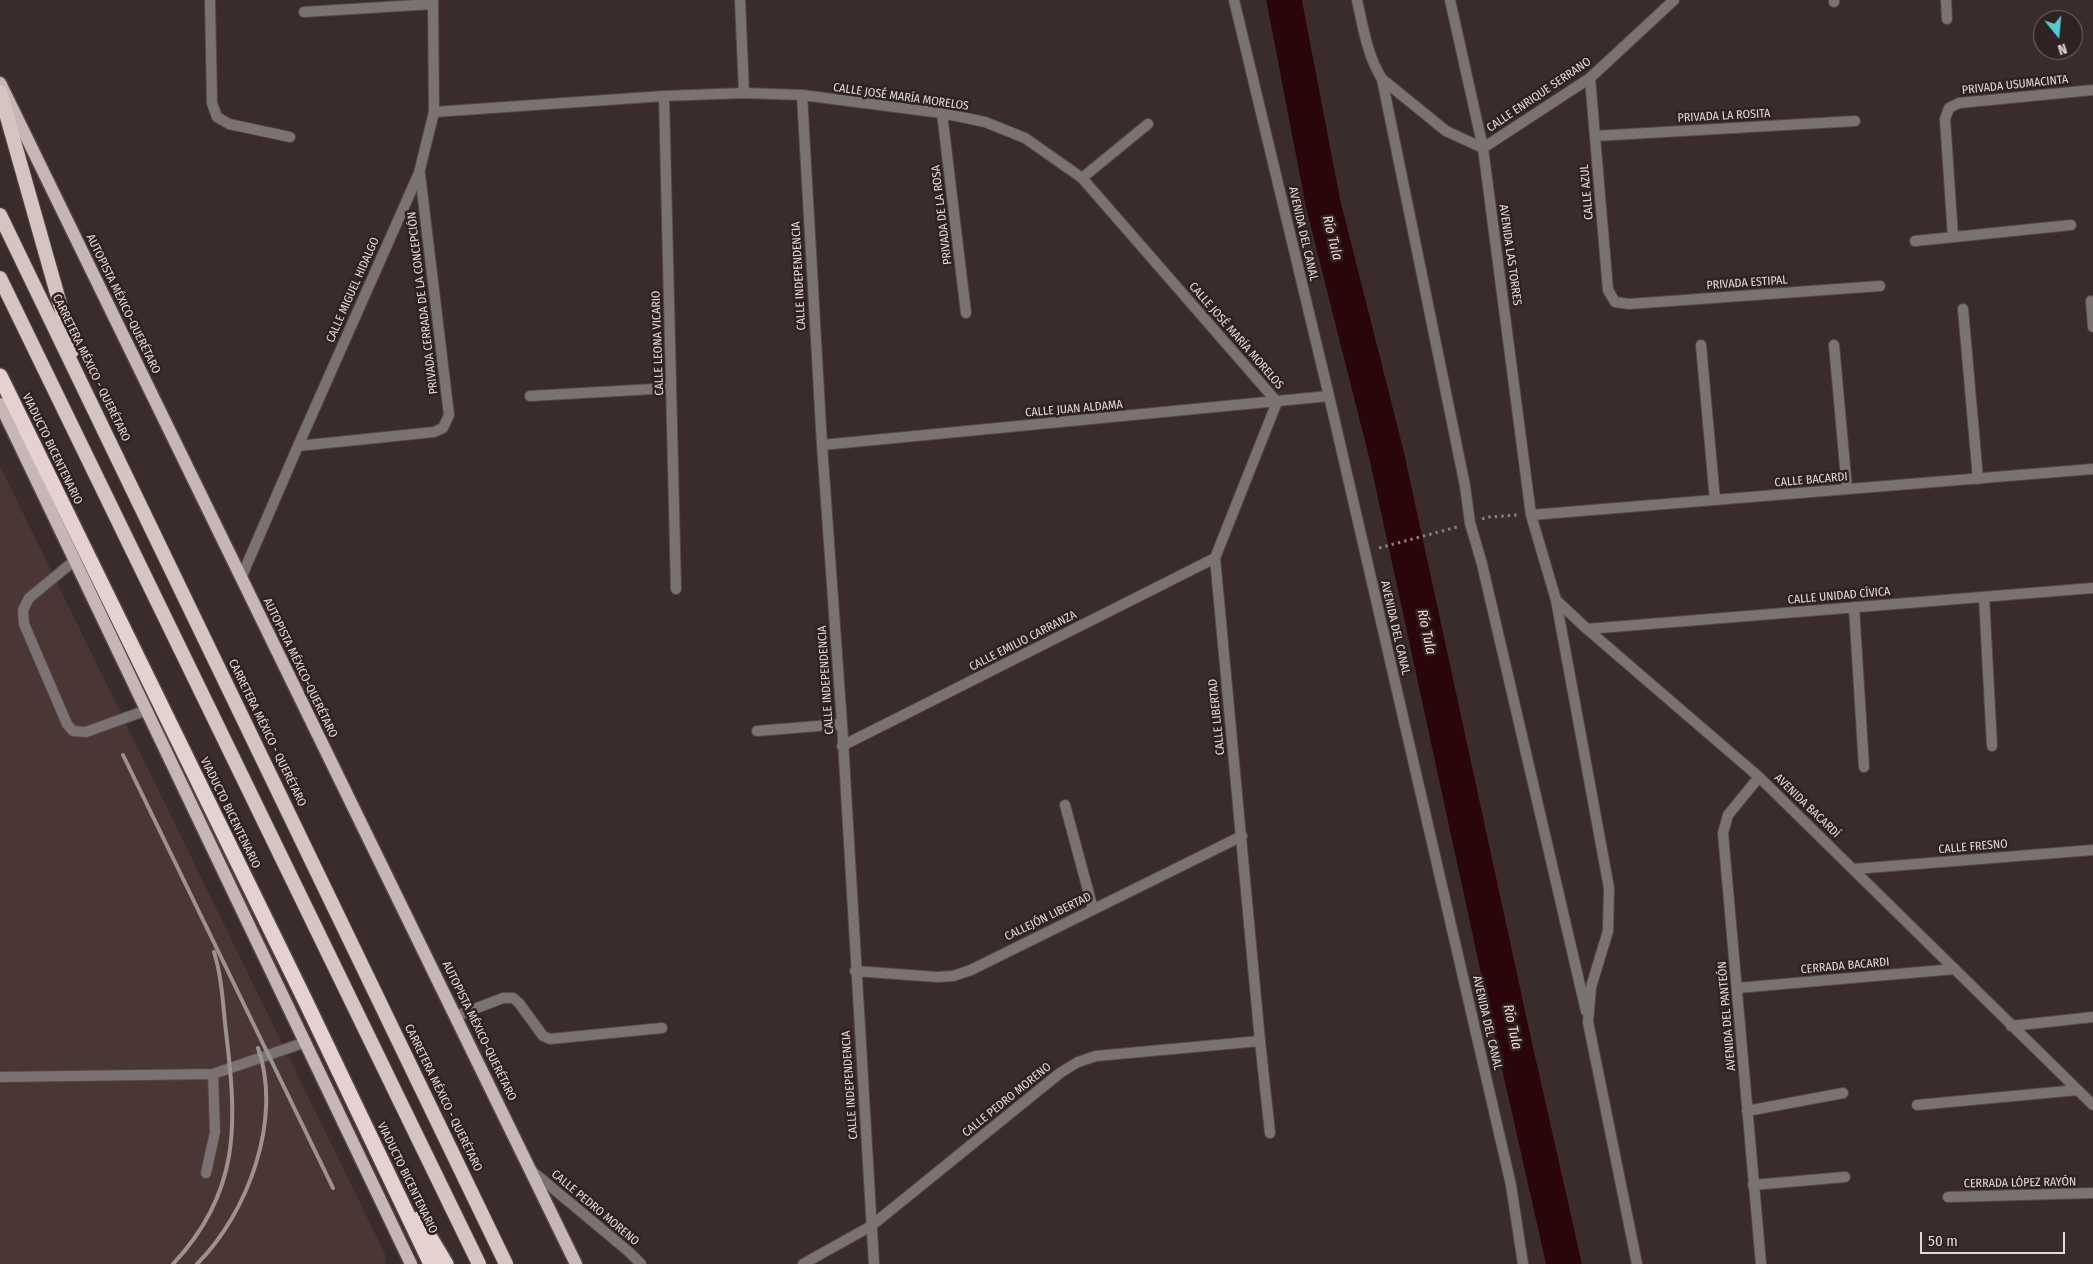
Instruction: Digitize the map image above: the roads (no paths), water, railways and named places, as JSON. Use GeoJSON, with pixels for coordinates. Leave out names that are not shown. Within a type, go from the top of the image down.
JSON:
{"type":"FeatureCollection","features":[{"type":"Feature","properties":{"kind":"highway"},"geometry":{"type":"LineString","coordinates":[[0,92],[83,387]]}},
{"type":"Feature","properties":{"kind":"highway","name":"CARRETERA MÉXICO - QUERÉTARO"},"geometry":{"type":"LineString","coordinates":[[0,215],[506,1264]]}},
{"type":"Feature","properties":{"kind":"highway"},"geometry":{"type":"LineString","coordinates":[[0,278],[478,1264]]}},
{"type":"Feature","properties":{"kind":"highway","name":"VIADUCTO BICENTENARIO"},"geometry":{"type":"LineString","coordinates":[[0,376],[431,1264]]}},
{"type":"Feature","properties":{"kind":"highway"},"geometry":{"type":"LineString","coordinates":[[386,1169],[446,1264]]}},
{"type":"Feature","properties":{"kind":"main road","name":"AUTOPISTA MÉXICO-QUERÉTARO"},"geometry":{"type":"LineString","coordinates":[[0,83],[576,1264]]}},
{"type":"Feature","properties":{"kind":"main road"},"geometry":{"type":"LineString","coordinates":[[0,404],[411,1264]]}},
{"type":"Feature","properties":{"kind":"street"},"geometry":{"type":"LineString","coordinates":[[210,0],[212,103],[217,117],[230,124],[290,137]]}},
{"type":"Feature","properties":{"kind":"street"},"geometry":{"type":"LineString","coordinates":[[740,0],[744,93]]}},
{"type":"Feature","properties":{"kind":"street","name":"AVENIDA DEL CANAL"},"geometry":{"type":"LineString","coordinates":[[1234,0],[1329,396],[1511,1185],[1523,1264]]}},
{"type":"Feature","properties":{"kind":"street"},"geometry":{"type":"LineString","coordinates":[[1357,0],[1369,51],[1375,68],[1382,79],[1446,131],[1483,148]]}},
{"type":"Feature","properties":{"kind":"street","name":"AVENIDA LAS TORRES"},"geometry":{"type":"LineString","coordinates":[[1450,0],[1483,148],[1531,515]]}},
{"type":"Feature","properties":{"kind":"street","name":"CALLE ENRIQUE SERRANO"},"geometry":{"type":"LineString","coordinates":[[1483,148],[1590,78],[1674,0]]}},
{"type":"Feature","properties":{"kind":"street"},"geometry":{"type":"LineString","coordinates":[[1946,0],[1947,19]]}},
{"type":"Feature","properties":{"kind":"street"},"geometry":{"type":"LineString","coordinates":[[304,12],[433,2]]}},
{"type":"Feature","properties":{"kind":"street","name":"CALLE MIGUEL HIDALGO"},"geometry":{"type":"LineString","coordinates":[[241,578],[419,173],[434,112],[433,2]]}},
{"type":"Feature","properties":{"kind":"street","name":"CALLE AZUL"},"geometry":{"type":"LineString","coordinates":[[1590,78],[1608,290],[1615,302]]}},
{"type":"Feature","properties":{"kind":"street"},"geometry":{"type":"LineString","coordinates":[[1382,79],[1463,477],[1470,523],[1482,564],[1588,1022],[1637,1264]]}},
{"type":"Feature","properties":{"kind":"street","name":"PRIVADA USUMACINTA"},"geometry":{"type":"LineString","coordinates":[[1953,236],[1945,118],[1949,108],[1959,102],[2093,90]]}},
{"type":"Feature","properties":{"kind":"street","name":"CALLE JOSÉ MARÍA MORELOS"},"geometry":{"type":"LineString","coordinates":[[434,112],[664,96],[744,93],[802,95],[942,113],[985,122],[1025,138],[1082,178],[1277,402]]}},
{"type":"Feature","properties":{"kind":"street","name":"CALLE INDEPENDENCIA"},"geometry":{"type":"LineString","coordinates":[[802,95],[822,445],[842,724],[855,971],[874,1264]]}},
{"type":"Feature","properties":{"kind":"street","name":"CALLE LEONA VICARIO"},"geometry":{"type":"LineString","coordinates":[[664,96],[676,589]]}},
{"type":"Feature","properties":{"kind":"street","name":"PRIVADA DE LA ROSA"},"geometry":{"type":"LineString","coordinates":[[942,113],[966,313]]}},
{"type":"Feature","properties":{"kind":"street","name":"PRIVADA LA ROSITA"},"geometry":{"type":"LineString","coordinates":[[1595,136],[1855,121]]}},
{"type":"Feature","properties":{"kind":"street"},"geometry":{"type":"LineString","coordinates":[[1082,178],[1148,124]]}},
{"type":"Feature","properties":{"kind":"street","name":"PRIVADA CERRADA DE LA CONCEPCIÓN"},"geometry":{"type":"LineString","coordinates":[[298,446],[434,432],[444,428],[449,415],[419,173]]}},
{"type":"Feature","properties":{"kind":"street"},"geometry":{"type":"LineString","coordinates":[[1915,241],[2071,225]]}},
{"type":"Feature","properties":{"kind":"street","name":"PRIVADA ESTIPAL"},"geometry":{"type":"LineString","coordinates":[[1615,302],[1629,304],[1880,286]]}},
{"type":"Feature","properties":{"kind":"street"},"geometry":{"type":"LineString","coordinates":[[2091,300],[2093,327]]}},
{"type":"Feature","properties":{"kind":"street"},"geometry":{"type":"LineString","coordinates":[[1963,309],[1978,478]]}},
{"type":"Feature","properties":{"kind":"street"},"geometry":{"type":"LineString","coordinates":[[1701,345],[1715,500]]}},
{"type":"Feature","properties":{"kind":"street"},"geometry":{"type":"LineString","coordinates":[[1834,345],[1847,489]]}},
{"type":"Feature","properties":{"kind":"street"},"geometry":{"type":"LineString","coordinates":[[530,396],[671,388]]}},
{"type":"Feature","properties":{"kind":"street","name":"CALLE JUAN ALDAMA"},"geometry":{"type":"LineString","coordinates":[[822,445],[1329,396]]}},
{"type":"Feature","properties":{"kind":"street","name":"CALLE LIBERTAD"},"geometry":{"type":"LineString","coordinates":[[1270,1133],[1215,558],[1277,402]]}},
{"type":"Feature","properties":{"kind":"street","name":"CALLE BACARDI"},"geometry":{"type":"LineString","coordinates":[[1531,515],[2093,470]]}},
{"type":"Feature","properties":{"kind":"street"},"geometry":{"type":"LineString","coordinates":[[1531,515],[1556,600],[1609,888],[1608,931],[1591,987],[1588,1022]]}},
{"type":"Feature","properties":{"kind":"street","name":"CALLE EMILIO CARRANZA"},"geometry":{"type":"LineString","coordinates":[[842,746],[1215,558]]}},
{"type":"Feature","properties":{"kind":"street"},"geometry":{"type":"LineString","coordinates":[[74,561],[29,598],[23,610],[24,624],[67,724],[73,731],[86,732],[147,710]]}},
{"type":"Feature","properties":{"kind":"street","name":"CALLE UNIDAD CÍVICA"},"geometry":{"type":"LineString","coordinates":[[1587,629],[2093,588]]}},
{"type":"Feature","properties":{"kind":"street"},"geometry":{"type":"LineString","coordinates":[[1984,597],[1992,746]]}},
{"type":"Feature","properties":{"kind":"street","name":"AVENIDA BACARDÍ"},"geometry":{"type":"LineString","coordinates":[[1556,600],[1759,777],[2093,1105]]}},
{"type":"Feature","properties":{"kind":"street"},"geometry":{"type":"LineString","coordinates":[[1854,607],[1864,766]]}},
{"type":"Feature","properties":{"kind":"street"},"geometry":{"type":"LineString","coordinates":[[756,731],[842,724]]}},
{"type":"Feature","properties":{"kind":"street","name":"AVENIDA DEL PANTEÓN"},"geometry":{"type":"LineString","coordinates":[[1759,777],[1728,815],[1723,833],[1761,1264]]}},
{"type":"Feature","properties":{"kind":"street"},"geometry":{"type":"LineString","coordinates":[[1065,805],[1093,909]]}},
{"type":"Feature","properties":{"kind":"street","name":"CALLEJÓN LIBERTAD"},"geometry":{"type":"LineString","coordinates":[[855,971],[937,977],[953,976],[970,970],[1242,836]]}},
{"type":"Feature","properties":{"kind":"street","name":"CALLE FRESNO"},"geometry":{"type":"LineString","coordinates":[[1854,870],[2093,850]]}},
{"type":"Feature","properties":{"kind":"street","name":"CERRADA BACARDI"},"geometry":{"type":"LineString","coordinates":[[1737,988],[1955,970]]}},
{"type":"Feature","properties":{"kind":"street"},"geometry":{"type":"LineString","coordinates":[[456,1016],[503,998],[513,998],[519,1003],[543,1036],[550,1039],[662,1028]]}},
{"type":"Feature","properties":{"kind":"street"},"geometry":{"type":"LineString","coordinates":[[2011,1026],[2093,1017]]}},
{"type":"Feature","properties":{"kind":"street","name":"CALLE PEDRO MORENO"},"geometry":{"type":"LineString","coordinates":[[803,1264],[871,1226],[1060,1073],[1078,1062],[1096,1056],[1260,1041]]}},
{"type":"Feature","properties":{"kind":"street"},"geometry":{"type":"LineString","coordinates":[[0,1077],[213,1074],[306,1042]]}},
{"type":"Feature","properties":{"kind":"street"},"geometry":{"type":"LineString","coordinates":[[206,1173],[215,1132],[213,1074]]}},
{"type":"Feature","properties":{"kind":"street"},"geometry":{"type":"LineString","coordinates":[[1917,1105],[2078,1090]]}},
{"type":"Feature","properties":{"kind":"street"},"geometry":{"type":"LineString","coordinates":[[1747,1111],[1843,1093]]}},
{"type":"Feature","properties":{"kind":"street","name":"CALLE PEDRO MORENO"},"geometry":{"type":"LineString","coordinates":[[532,1171],[641,1264]]}},
{"type":"Feature","properties":{"kind":"street"},"geometry":{"type":"LineString","coordinates":[[1753,1185],[1845,1177]]}},
{"type":"Feature","properties":{"kind":"street","name":"CERRADA LÓPEZ RAYÓN"},"geometry":{"type":"LineString","coordinates":[[1948,1197],[2093,1193]]}},
{"type":"Feature","properties":{"kind":"waterway","name":"Río Tula"},"geometry":{"type":"LineString","coordinates":[[1284,0],[1323,203],[1387,457],[1564,1264]]}},
{"type":"Feature","properties":{"kind":"railway"},"geometry":{"type":"LineString","coordinates":[[123,755],[333,1188]]}},
{"type":"Feature","properties":{"kind":"railway"},"geometry":{"type":"LineString","coordinates":[[173,1264],[195,1237],[212,1210],[223,1183],[229,1155],[232,1126],[230,1065],[221,981],[214,952]]}},
{"type":"Feature","properties":{"kind":"railway"},"geometry":{"type":"LineString","coordinates":[[197,1264],[232,1219],[256,1164],[263,1134],[266,1105],[265,1076],[258,1048]]}}]}
